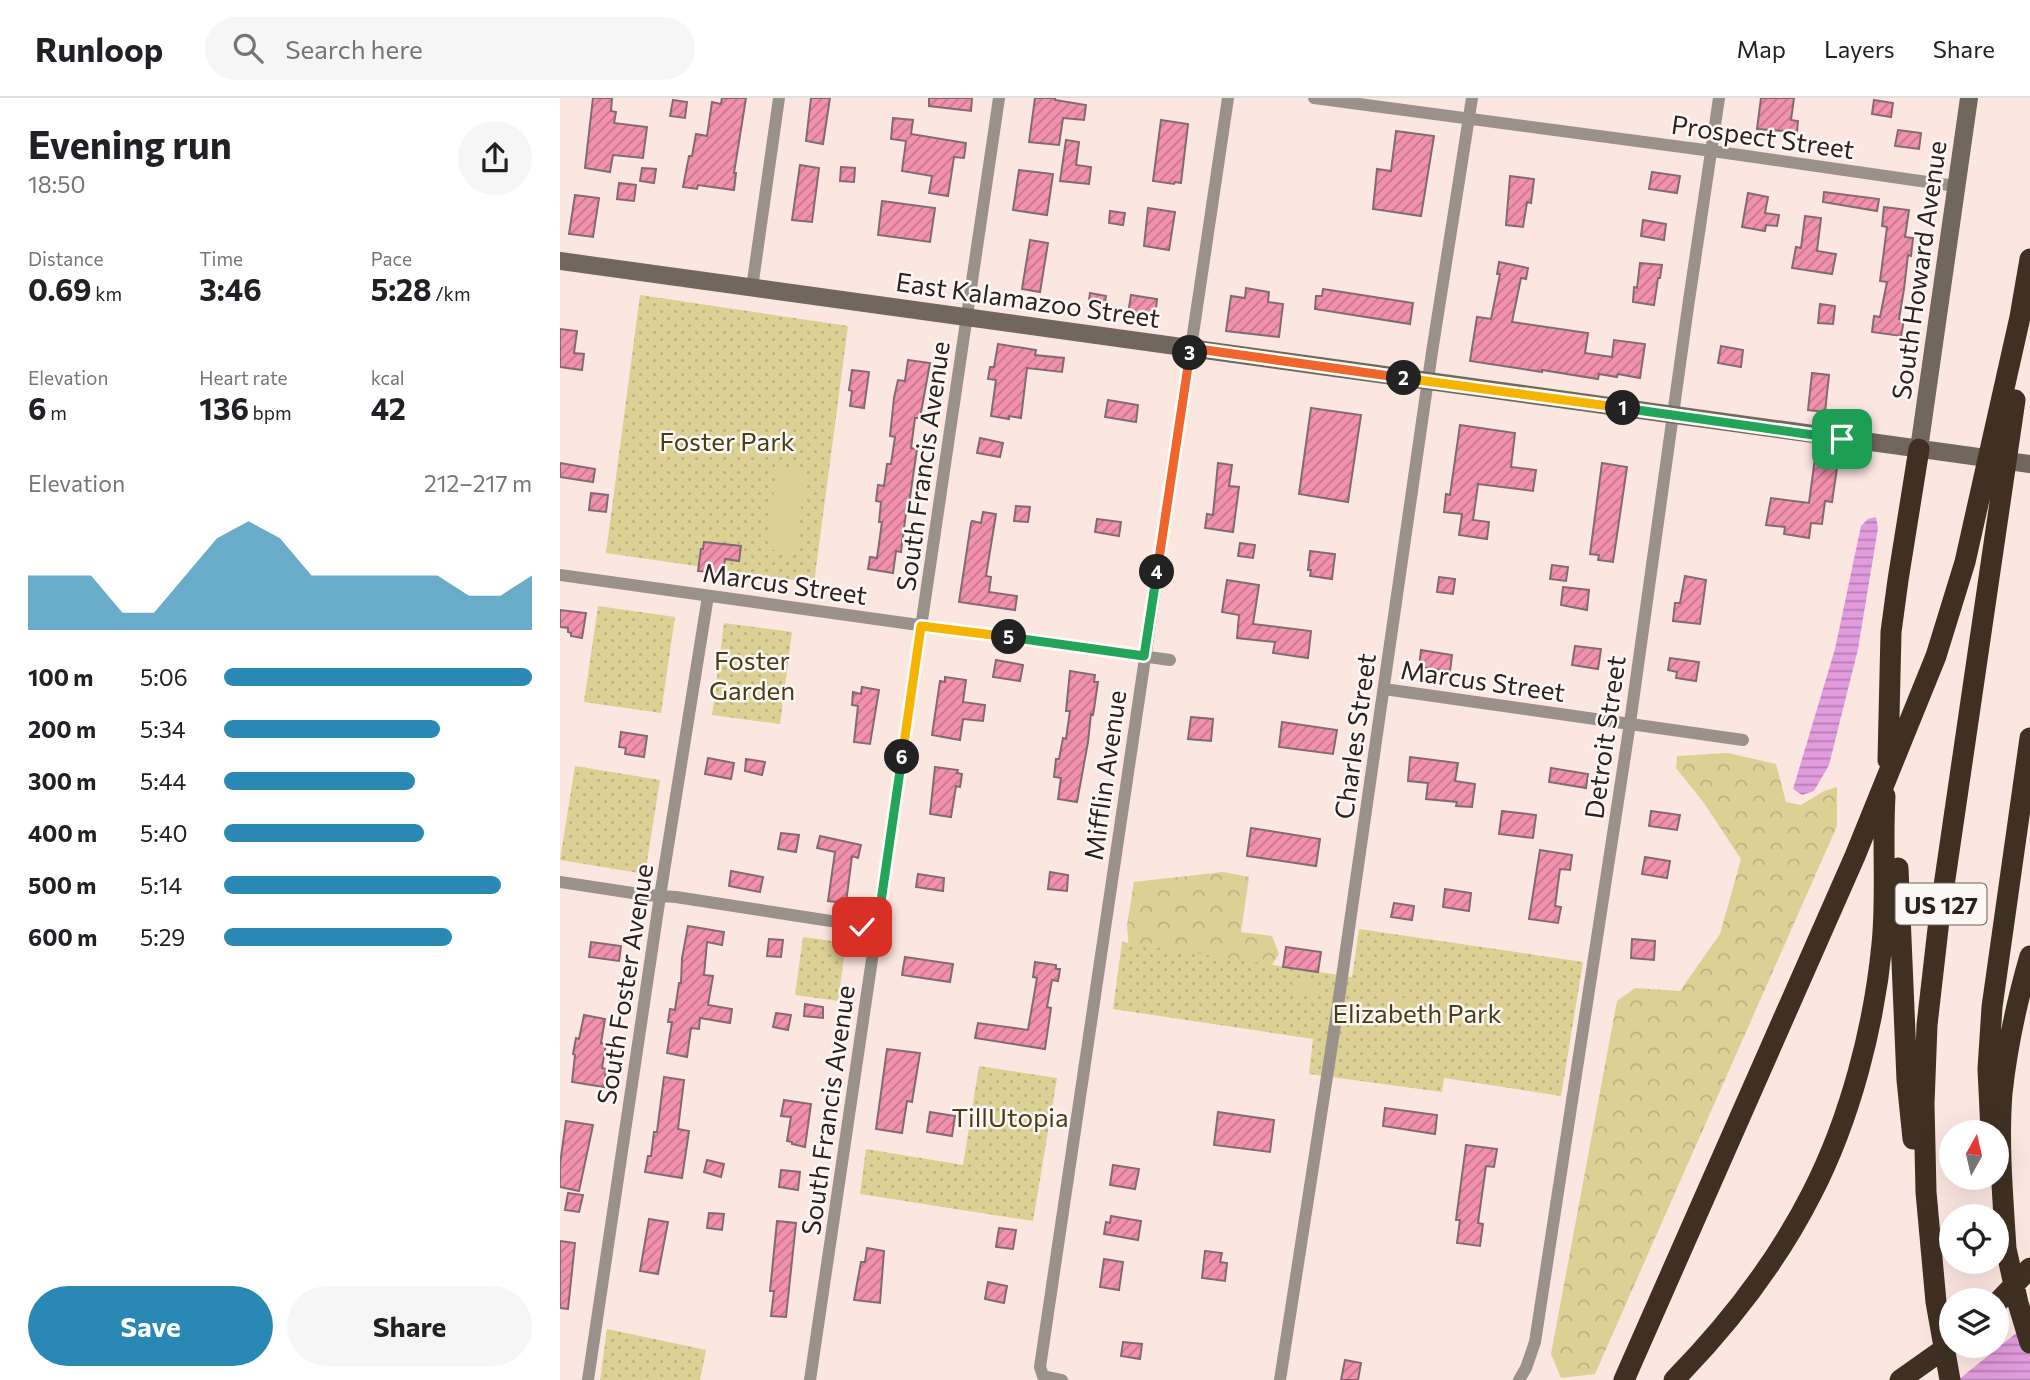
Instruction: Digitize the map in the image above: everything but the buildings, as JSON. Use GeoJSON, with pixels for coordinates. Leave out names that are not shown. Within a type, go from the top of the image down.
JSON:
{"type":"FeatureCollection","features":[{"type":"Feature","properties":{"kind":"highway"},"geometry":{"type":"LineString","coordinates":[[1624,1380],[1855,856],[1936,656],[2006,414],[2030,259]]}},
{"type":"Feature","properties":{"kind":"highway","name":"US 127"},"geometry":{"type":"LineString","coordinates":[[1950,1380],[1936,1302],[1929,1236],[1924,1166],[1924,1083],[1932,975],[1999,509],[2006,414],[2030,286]]}},
{"type":"Feature","properties":{"kind":"highway"},"geometry":{"type":"LineString","coordinates":[[1674,1380],[1717,1334],[1743,1301],[1812,1193],[1837,1137],[1866,1046],[1883,941],[1884,819],[1893,614],[1919,449]]}},
{"type":"Feature","properties":{"kind":"highway","name":"US 127"},"geometry":{"type":"LineString","coordinates":[[1991,1120],[1989,1069],[1992,1007],[2030,738]]}},
{"type":"Feature","properties":{"kind":"highway"},"geometry":{"type":"LineString","coordinates":[[1889,743],[1910,1125],[1929,1236]]}},
{"type":"Feature","properties":{"kind":"highway"},"geometry":{"type":"LineString","coordinates":[[2004,1204],[2002,1094],[2012,1024],[2030,956]]}},
{"type":"Feature","properties":{"kind":"highway"},"geometry":{"type":"LineString","coordinates":[[2009,1263],[2030,1343]]}},
{"type":"Feature","properties":{"kind":"highway"},"geometry":{"type":"LineString","coordinates":[[2009,1290],[2030,1268]]}},
{"type":"Feature","properties":{"kind":"highway"},"geometry":{"type":"LineString","coordinates":[[2009,1307],[2030,1290]]}},
{"type":"Feature","properties":{"kind":"highway"},"geometry":{"type":"LineString","coordinates":[[1900,1380],[1939,1352]]}},
{"type":"Feature","properties":{"kind":"street"},"geometry":{"type":"LineString","coordinates":[[752,288],[779,98]]}},
{"type":"Feature","properties":{"kind":"street","name":"South Francis Avenue"},"geometry":{"type":"LineString","coordinates":[[810,1380],[999,98]]}},
{"type":"Feature","properties":{"kind":"street","name":"Mifflin Avenue"},"geometry":{"type":"LineString","coordinates":[[1062,1380],[1043,1376],[1040,1367],[1228,98]]}},
{"type":"Feature","properties":{"kind":"street","name":"Prospect Street"},"geometry":{"type":"LineString","coordinates":[[1314,98],[1955,186]]}},
{"type":"Feature","properties":{"kind":"street","name":"Charles Street"},"geometry":{"type":"LineString","coordinates":[[1280,1380],[1472,98]]}},
{"type":"Feature","properties":{"kind":"street","name":"Detroit Street"},"geometry":{"type":"LineString","coordinates":[[1519,1380],[1535,1342],[1630,723],[1719,98]]}},
{"type":"Feature","properties":{"kind":"street","name":"South Howard Avenue"},"geometry":{"type":"LineString","coordinates":[[1919,449],[1969,98]]}},
{"type":"Feature","properties":{"kind":"street","name":"East Kalamazoo Street"},"geometry":{"type":"LineString","coordinates":[[560,261],[2030,464]]}},
{"type":"Feature","properties":{"kind":"street","name":"Marcus Street"},"geometry":{"type":"LineString","coordinates":[[560,575],[1170,660]]}},
{"type":"Feature","properties":{"kind":"street","name":"South Foster Avenue"},"geometry":{"type":"LineString","coordinates":[[588,1380],[708,596]]}},
{"type":"Feature","properties":{"kind":"street","name":"Marcus Street"},"geometry":{"type":"LineString","coordinates":[[1384,689],[1743,740]]}},
{"type":"Feature","properties":{"kind":"street"},"geometry":{"type":"LineString","coordinates":[[560,882],[877,929]]}},
{"type":"Feature","properties":{"kind":"green space","name":"Foster Park"},"geometry":{"type":"Polygon","coordinates":[[[640,295],[848,326],[814,583],[606,553],[640,295]]]}},
{"type":"Feature","properties":{"kind":"green space"},"geometry":{"type":"Polygon","coordinates":[[[777,466],[806,470],[795,553],[767,549],[777,466]]]}},
{"type":"Feature","properties":{"kind":"green space"},"geometry":{"type":"Polygon","coordinates":[[[598,606],[675,617],[661,713],[584,702],[598,606]]]}},
{"type":"Feature","properties":{"kind":"green space","name":"Foster Garden"},"geometry":{"type":"Polygon","coordinates":[[[724,623],[792,632],[780,724],[712,715],[724,623]]]}},
{"type":"Feature","properties":{"kind":"green space"},"geometry":{"type":"Polygon","coordinates":[[[1728,753],[1776,764],[1786,802],[1801,805],[1824,791],[1837,787],[1837,826],[1595,1374],[1561,1378],[1551,1354],[1617,1001],[1635,988],[1680,991],[1720,934],[1741,859],[1704,803],[1676,768],[1677,756],[1728,753]]]}},
{"type":"Feature","properties":{"kind":"green space"},"geometry":{"type":"Polygon","coordinates":[[[575,766],[660,780],[645,874],[560,860],[575,766]]]}},
{"type":"Feature","properties":{"kind":"green space"},"geometry":{"type":"Polygon","coordinates":[[[1223,872],[1249,877],[1241,932],[1272,936],[1279,954],[1264,977],[1131,976],[1127,925],[1134,882],[1223,872]]]}},
{"type":"Feature","properties":{"kind":"green space","name":"Elizabeth Park"},"geometry":{"type":"Polygon","coordinates":[[[1359,929],[1583,962],[1561,1096],[1444,1078],[1442,1092],[1309,1074],[1313,1039],[1113,1009],[1122,942],[1352,977],[1359,929]]]}},
{"type":"Feature","properties":{"kind":"green space"},"geometry":{"type":"Polygon","coordinates":[[[803,937],[846,943],[838,1001],[795,995],[803,937]]]}},
{"type":"Feature","properties":{"kind":"green space"},"geometry":{"type":"Polygon","coordinates":[[[1293,978],[1317,981],[1314,992],[1309,996],[1299,996],[1292,988],[1293,978]]]}},
{"type":"Feature","properties":{"kind":"green space"},"geometry":{"type":"Polygon","coordinates":[[[1385,995],[1416,1000],[1413,1009],[1408,1013],[1396,1014],[1386,1005],[1385,995]]]}},
{"type":"Feature","properties":{"kind":"green space","name":"TillUtopia"},"geometry":{"type":"Polygon","coordinates":[[[979,1066],[1057,1078],[1033,1221],[860,1194],[866,1149],[963,1165],[979,1066]]]}},
{"type":"Feature","properties":{"kind":"green space"},"geometry":{"type":"Polygon","coordinates":[[[607,1329],[706,1350],[700,1380],[600,1380],[607,1329]]]}},
{"type":"Feature","properties":{"kind":"shaded area"},"geometry":{"type":"Polygon","coordinates":[[[1876,517],[1878,528],[1858,649],[1829,765],[1814,791],[1802,795],[1793,789],[1835,649],[1861,526],[1868,519],[1876,517]]]}},
{"type":"Feature","properties":{"kind":"shaded area"},"geometry":{"type":"Polygon","coordinates":[[[2030,1322],[2030,1380],[1958,1380],[1985,1358],[2009,1358],[2009,1339],[2030,1322]]]}},
{"type":"Feature","properties":{"kind":"route"},"geometry":{"type":"LineString","coordinates":[[862,927],[877,929],[921,626],[1144,656],[1191,348],[1842,439]]}}]}
